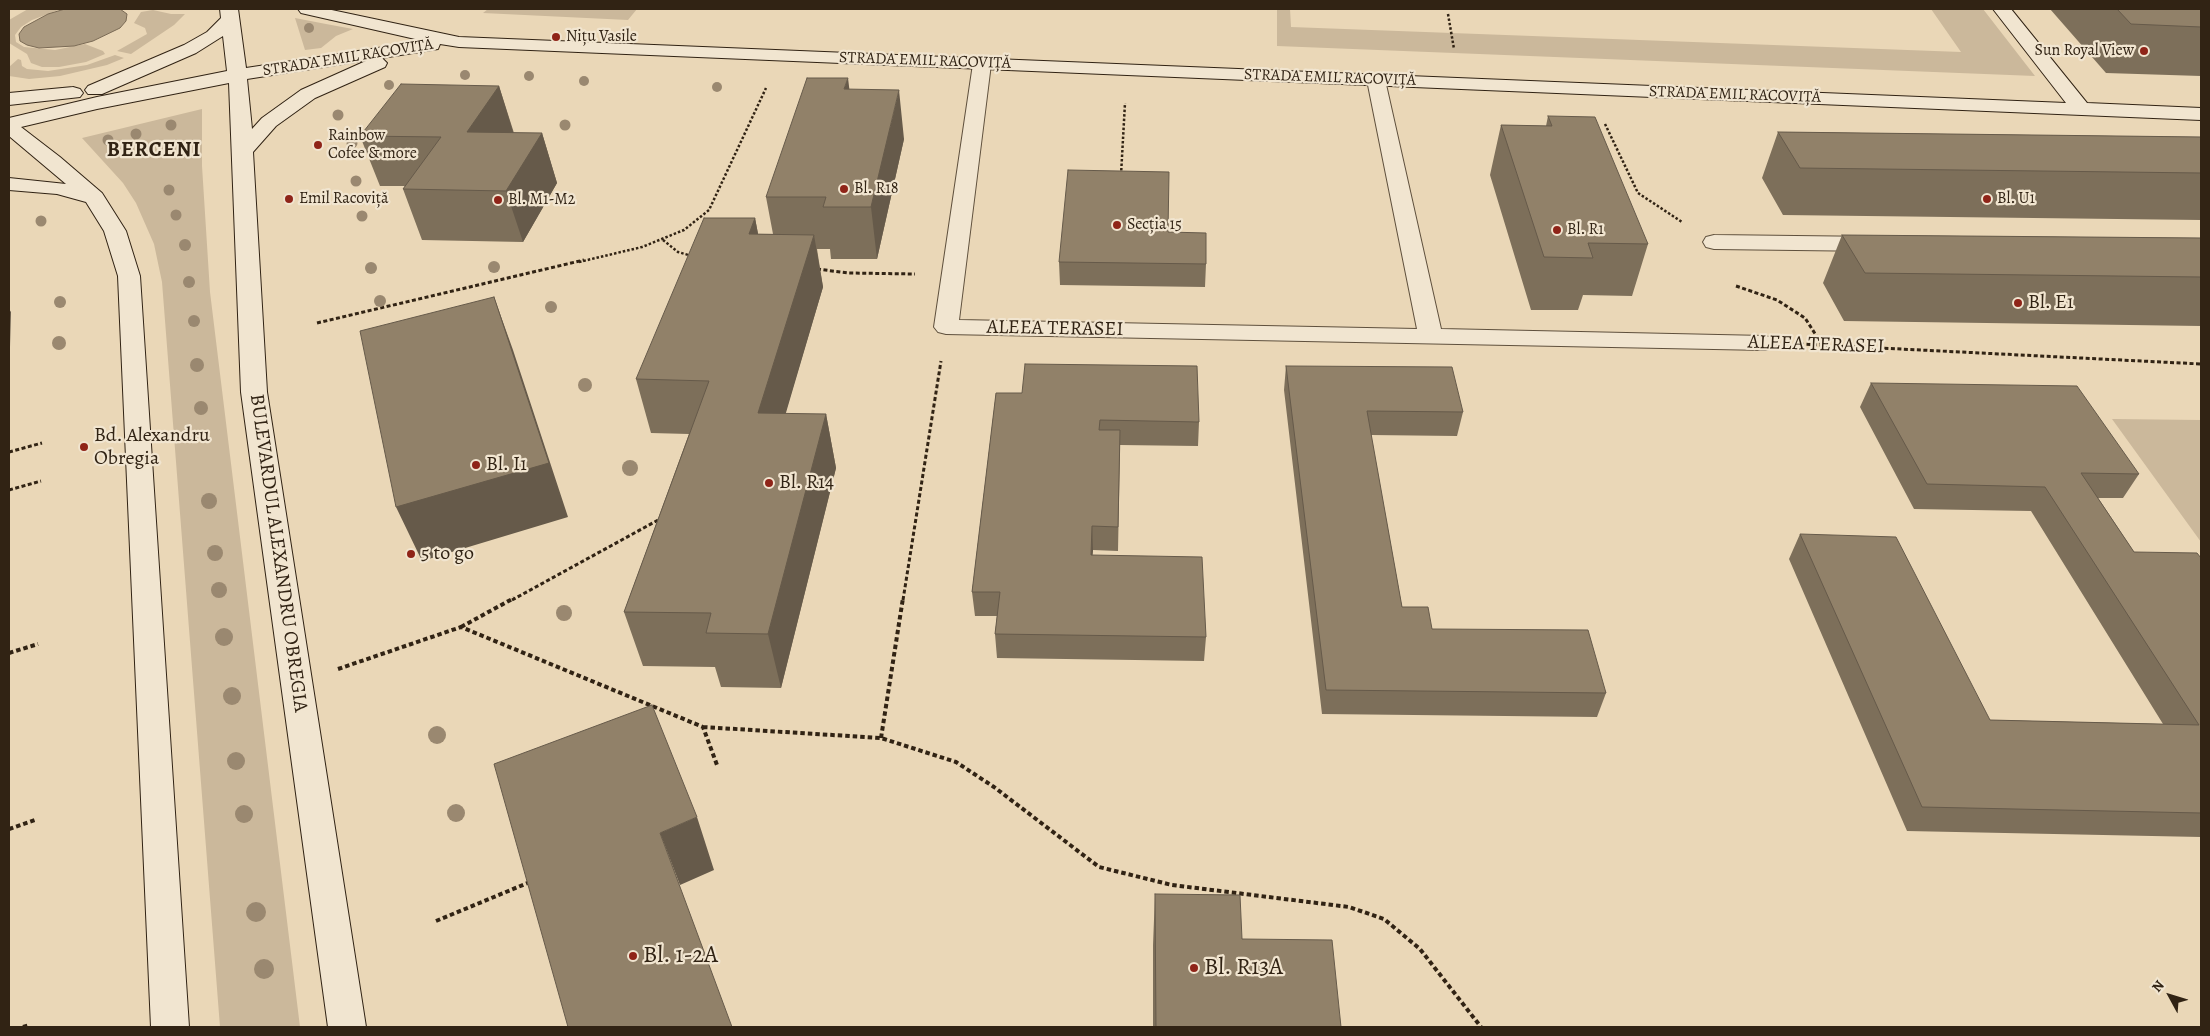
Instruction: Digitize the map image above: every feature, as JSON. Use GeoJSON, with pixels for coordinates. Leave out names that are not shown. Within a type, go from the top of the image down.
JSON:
{"type":"FeatureCollection","features":[{"type":"Feature","properties":{"kind":"street","name":"STRADA EMIL RACOVIȚĂ"},"geometry":{"type":"LineString","coordinates":[[307,9],[376,26],[459,42],[2201,114]]}},
{"type":"Feature","properties":{"kind":"street"},"geometry":{"type":"LineString","coordinates":[[2002,9],[2081,108]]}},
{"type":"Feature","properties":{"kind":"street"},"geometry":{"type":"LineString","coordinates":[[9,125],[190,49],[213,36],[229,14]]}},
{"type":"Feature","properties":{"kind":"street","name":"BULEVARDUL ALEXANDRU OBREGIA"},"geometry":{"type":"LineString","coordinates":[[229,14],[238,75],[244,149],[248,302],[254,392],[347,1027]]}},
{"type":"Feature","properties":{"kind":"street","name":"STRADA EMIL RACOVIȚĂ"},"geometry":{"type":"LineString","coordinates":[[194,84],[347,56],[459,42]]}},
{"type":"Feature","properties":{"kind":"street"},"geometry":{"type":"LineString","coordinates":[[244,149],[269,122],[287,108],[334,81],[393,58],[459,42]]}},
{"type":"Feature","properties":{"kind":"street"},"geometry":{"type":"LineString","coordinates":[[946,326],[982,64]]}},
{"type":"Feature","properties":{"kind":"street"},"geometry":{"type":"LineString","coordinates":[[1376,80],[1430,336]]}},
{"type":"Feature","properties":{"kind":"street"},"geometry":{"type":"LineString","coordinates":[[9,99],[49,96],[99,88],[194,84]]}},
{"type":"Feature","properties":{"kind":"street"},"geometry":{"type":"LineString","coordinates":[[9,125],[97,103],[194,84]]}},
{"type":"Feature","properties":{"kind":"street"},"geometry":{"type":"LineString","coordinates":[[9,125],[94,198],[115,231],[129,276],[170,1027]]}},
{"type":"Feature","properties":{"kind":"street"},"geometry":{"type":"LineString","coordinates":[[9,184],[58,188],[94,198]]}},
{"type":"Feature","properties":{"kind":"street"},"geometry":{"type":"LineString","coordinates":[[1714,242],[1893,244]]}},
{"type":"Feature","properties":{"kind":"street","name":"ALEEA TERASEI"},"geometry":{"type":"LineString","coordinates":[[946,326],[1765,343]]}},
{"type":"Feature","properties":{"kind":"path"},"geometry":{"type":"LineString","coordinates":[[1448,14],[1456,56]]}},
{"type":"Feature","properties":{"kind":"path"},"geometry":{"type":"LineString","coordinates":[[317,323],[642,247],[684,230],[710,210],[768,83]]}},
{"type":"Feature","properties":{"kind":"path"},"geometry":{"type":"LineString","coordinates":[[1120,183],[1125,98]]}},
{"type":"Feature","properties":{"kind":"path"},"geometry":{"type":"LineString","coordinates":[[1602,117],[1638,193],[1714,242]]}},
{"type":"Feature","properties":{"kind":"path"},"geometry":{"type":"LineString","coordinates":[[663,240],[678,252],[696,256]]}},
{"type":"Feature","properties":{"kind":"path"},"geometry":{"type":"LineString","coordinates":[[812,268],[848,273],[953,274]]}},
{"type":"Feature","properties":{"kind":"path"},"geometry":{"type":"LineString","coordinates":[[1736,286],[1777,300],[1805,318],[1821,344]]}},
{"type":"Feature","properties":{"kind":"path"},"geometry":{"type":"LineString","coordinates":[[881,738],[946,326]]}},
{"type":"Feature","properties":{"kind":"path","name":"ALEEA TERASEI"},"geometry":{"type":"LineString","coordinates":[[1765,343],[1821,344],[2201,364]]}},
{"type":"Feature","properties":{"kind":"path"},"geometry":{"type":"LineString","coordinates":[[9,452],[42,443]]}},
{"type":"Feature","properties":{"kind":"path"},"geometry":{"type":"LineString","coordinates":[[9,490],[41,481]]}},
{"type":"Feature","properties":{"kind":"path"},"geometry":{"type":"LineString","coordinates":[[297,682],[461,627],[666,516]]}},
{"type":"Feature","properties":{"kind":"path"},"geometry":{"type":"LineString","coordinates":[[461,627],[703,727],[881,738],[956,762],[994,787],[1099,867],[1172,885],[1350,907],[1384,919],[1420,949],[1480,1027]]}},
{"type":"Feature","properties":{"kind":"path"},"geometry":{"type":"LineString","coordinates":[[9,653],[38,644]]}},
{"type":"Feature","properties":{"kind":"path"},"geometry":{"type":"LineString","coordinates":[[703,727],[717,765]]}},
{"type":"Feature","properties":{"kind":"path"},"geometry":{"type":"LineString","coordinates":[[9,830],[35,820]]}},
{"type":"Feature","properties":{"kind":"path"},"geometry":{"type":"LineString","coordinates":[[436,921],[538,878]]}},
{"type":"Feature","properties":{"kind":"path"},"geometry":{"type":"LineString","coordinates":[[23,1027],[30,1025]]}},
{"type":"Feature","properties":{"kind":"shaded area"},"geometry":{"type":"Polygon","coordinates":[[[28,9],[61,9],[32,20],[21,27],[15,35],[16,42],[24,47],[55,50],[85,44],[103,51],[105,54],[86,62],[59,67],[42,67],[31,63],[27,54],[9,43],[9,20],[28,9]]]}},
{"type":"Feature","properties":{"kind":"shaded area"},"geometry":{"type":"Polygon","coordinates":[[[65,9],[120,9],[127,14],[126,21],[120,28],[93,41],[74,46],[39,48],[20,41],[19,34],[24,27],[48,14],[65,9]]]}},
{"type":"Feature","properties":{"kind":"shaded area"},"geometry":{"type":"Polygon","coordinates":[[[488,9],[637,9],[628,20],[483,13],[488,9]]]}},
{"type":"Feature","properties":{"kind":"shaded area"},"geometry":{"type":"Polygon","coordinates":[[[1277,9],[1290,9],[1291,27],[1961,52],[1931,9],[1983,9],[2035,76],[1277,46],[1277,9]]]}},
{"type":"Feature","properties":{"kind":"shaded area"},"geometry":{"type":"Polygon","coordinates":[[[153,10],[171,14],[185,14],[174,25],[131,54],[117,51],[147,34],[145,28],[134,23],[141,12],[153,10]]]}},
{"type":"Feature","properties":{"kind":"shaded area"},"geometry":{"type":"Polygon","coordinates":[[[295,18],[353,29],[336,36],[321,48],[305,50],[295,18]]]}},
{"type":"Feature","properties":{"kind":"shaded area"},"geometry":{"type":"Polygon","coordinates":[[[115,55],[124,58],[107,65],[60,76],[29,79],[9,76],[9,67],[18,59],[21,60],[22,66],[27,69],[48,71],[87,65],[115,55]]]}},
{"type":"Feature","properties":{"kind":"shaded area"},"geometry":{"type":"Polygon","coordinates":[[[202,109],[202,166],[210,292],[300,1027],[220,1027],[162,282],[154,244],[136,203],[123,183],[82,138],[202,109]]]}},
{"type":"Feature","properties":{"kind":"shaded area"},"geometry":{"type":"Polygon","coordinates":[[[2112,419],[2201,420],[2201,542],[2112,419]]]}},
{"type":"Feature","properties":{"kind":"building"},"geometry":{"type":"Polygon","coordinates":[[[2117,9],[2201,9],[2201,27],[2131,24],[2117,9]]]}},
{"type":"Feature","properties":{"kind":"building"},"geometry":{"type":"Polygon","coordinates":[[[807,78],[848,78],[844,89],[899,90],[871,207],[823,207],[826,197],[766,197],[807,78]]]}},
{"type":"Feature","properties":{"kind":"building"},"geometry":{"type":"Polygon","coordinates":[[[401,84],[499,86],[467,132],[542,133],[506,191],[403,189],[441,137],[360,136],[401,84]]]}},
{"type":"Feature","properties":{"kind":"building"},"geometry":{"type":"Polygon","coordinates":[[[1548,116],[1595,117],[1648,244],[1588,243],[1593,258],[1544,257],[1501,125],[1552,126],[1548,116]]]}},
{"type":"Feature","properties":{"kind":"building"},"geometry":{"type":"Polygon","coordinates":[[[1778,132],[2201,137],[2201,173],[1800,168],[1778,132]]]}},
{"type":"Feature","properties":{"kind":"building","name":"Secția 15"},"geometry":{"type":"Polygon","coordinates":[[[1068,170],[1169,172],[1168,232],[1206,233],[1206,264],[1059,262],[1068,170]]]}},
{"type":"Feature","properties":{"kind":"building","name":"Bl. R14"},"geometry":{"type":"Polygon","coordinates":[[[704,218],[755,218],[749,234],[814,235],[758,413],[826,414],[768,634],[706,633],[711,613],[624,612],[709,381],[636,379],[704,218]]]}},
{"type":"Feature","properties":{"kind":"building"},"geometry":{"type":"Polygon","coordinates":[[[1842,235],[2201,238],[2201,277],[1865,273],[1842,235]]]}},
{"type":"Feature","properties":{"kind":"building","name":"Bl. I1"},"geometry":{"type":"Polygon","coordinates":[[[494,297],[549,463],[396,507],[360,331],[494,297]]]}},
{"type":"Feature","properties":{"kind":"building"},"geometry":{"type":"Polygon","coordinates":[[[1025,364],[1197,366],[1199,422],[1100,420],[1099,430],[1120,430],[1118,527],[1092,526],[1091,555],[1202,557],[1206,637],[995,634],[1000,592],[972,592],[996,393],[1022,393],[1025,364]]]}},
{"type":"Feature","properties":{"kind":"building"},"geometry":{"type":"Polygon","coordinates":[[[1286,366],[1452,367],[1463,412],[1367,411],[1402,607],[1428,607],[1432,629],[1588,630],[1606,693],[1326,690],[1286,366]]]}},
{"type":"Feature","properties":{"kind":"building"},"geometry":{"type":"Polygon","coordinates":[[[1871,383],[2077,386],[2139,474],[2081,473],[2134,552],[2197,553],[2201,558],[2201,813],[1922,807],[1800,534],[1896,537],[1990,720],[2199,725],[2045,487],[1927,484],[1871,383]]]}},
{"type":"Feature","properties":{"kind":"building","name":"Bl. 1-2A"},"geometry":{"type":"Polygon","coordinates":[[[652,705],[697,817],[660,833],[732,1027],[568,1027],[494,764],[652,705]]]}},
{"type":"Feature","properties":{"kind":"building"},"geometry":{"type":"Polygon","coordinates":[[[1155,894],[1240,895],[1242,939],[1332,940],[1341,1027],[1156,1027],[1155,894]]]}},
{"type":"Feature","properties":{"kind":"place","name":"Nițu Vasile"},"geometry":{"type":"Point","coordinates":[556,37]}},
{"type":"Feature","properties":{"kind":"place","name":"Sun Royal View"},"geometry":{"type":"Point","coordinates":[2144,51]}},
{"type":"Feature","properties":{"kind":"place","name":"Rainbow Cofee & more"},"geometry":{"type":"Point","coordinates":[318,145]}},
{"type":"Feature","properties":{"kind":"place","name":"Bl. R18"},"geometry":{"type":"Point","coordinates":[844,189]}},
{"type":"Feature","properties":{"kind":"place","name":"Emil Racoviță"},"geometry":{"type":"Point","coordinates":[289,199]}},
{"type":"Feature","properties":{"kind":"place","name":"Bl. U1"},"geometry":{"type":"Point","coordinates":[1987,199]}},
{"type":"Feature","properties":{"kind":"place","name":"Bl. M1-M2"},"geometry":{"type":"Point","coordinates":[498,200]}},
{"type":"Feature","properties":{"kind":"place","name":"Secția 15"},"geometry":{"type":"Point","coordinates":[1117,225]}},
{"type":"Feature","properties":{"kind":"place","name":"Bl. R1"},"geometry":{"type":"Point","coordinates":[1557,230]}},
{"type":"Feature","properties":{"kind":"place","name":"Bl. E1"},"geometry":{"type":"Point","coordinates":[2018,303]}},
{"type":"Feature","properties":{"kind":"place","name":"Bd. Alexandru Obregia"},"geometry":{"type":"Point","coordinates":[84,447]}},
{"type":"Feature","properties":{"kind":"place","name":"Bl. I1"},"geometry":{"type":"Point","coordinates":[476,465]}},
{"type":"Feature","properties":{"kind":"place","name":"Bl. R14"},"geometry":{"type":"Point","coordinates":[769,483]}},
{"type":"Feature","properties":{"kind":"place","name":"5 to go"},"geometry":{"type":"Point","coordinates":[411,554]}},
{"type":"Feature","properties":{"kind":"place","name":"Bl. 1-2A"},"geometry":{"type":"Point","coordinates":[633,956]}},
{"type":"Feature","properties":{"kind":"place","name":"Bl. R13A"},"geometry":{"type":"Point","coordinates":[1194,968]}},
{"type":"Feature","properties":{"kind":"district","name":"BERCENI"},"geometry":{"type":"Point","coordinates":[154,151]}}]}
